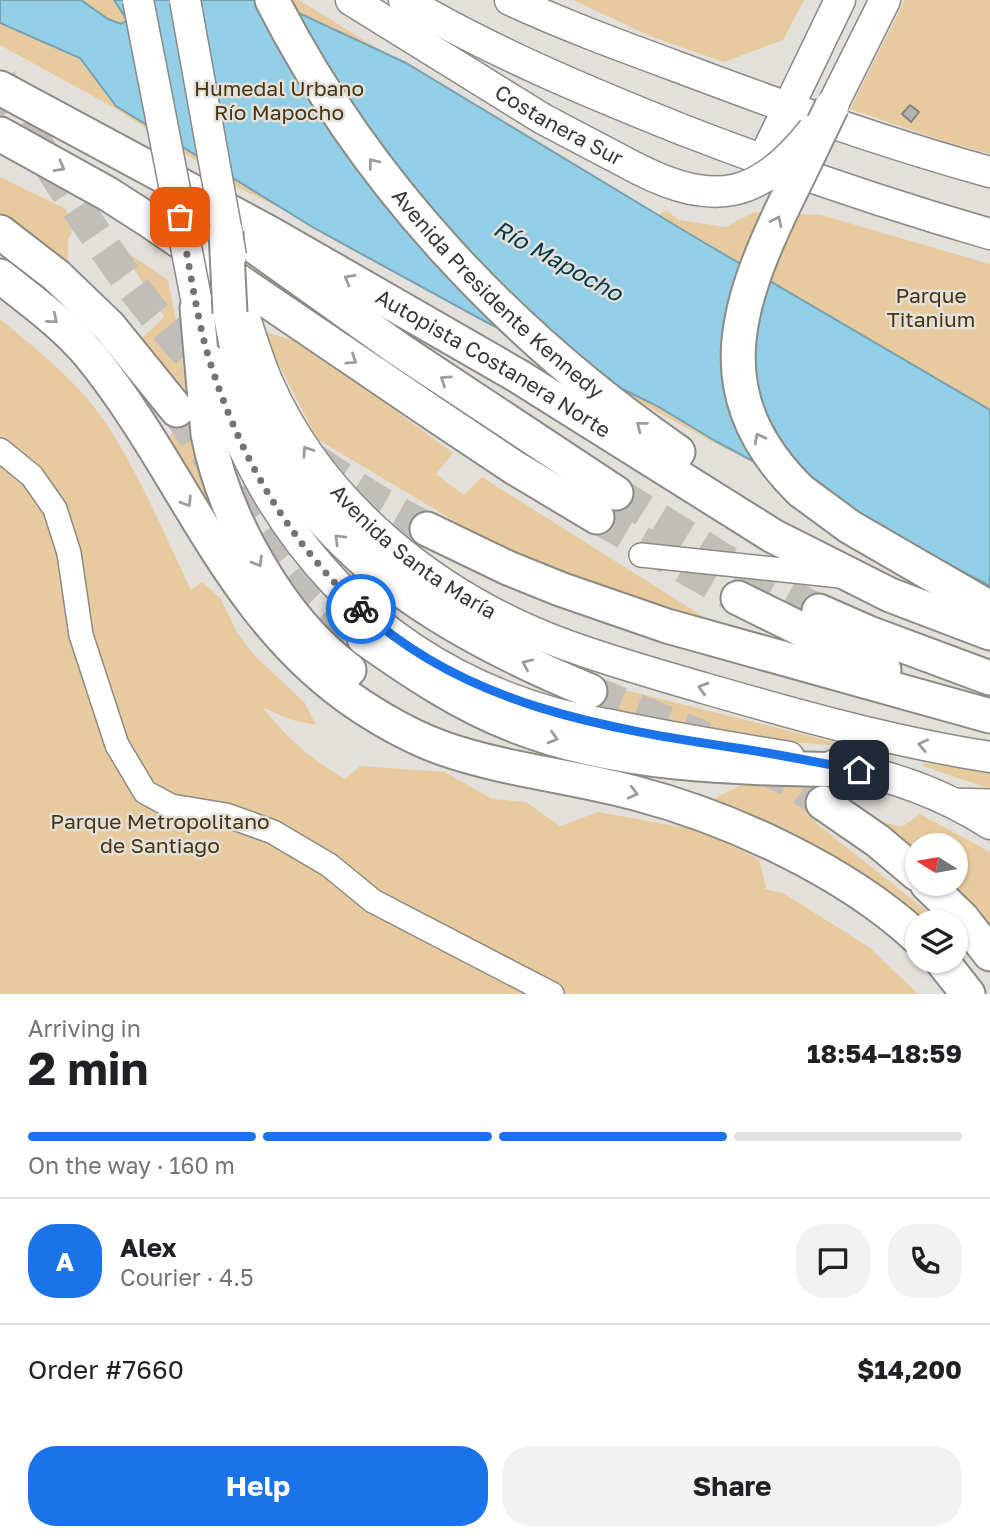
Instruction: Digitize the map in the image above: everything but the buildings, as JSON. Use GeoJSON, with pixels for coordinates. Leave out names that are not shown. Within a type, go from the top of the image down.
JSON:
{"type":"FeatureCollection","features":[{"type":"Feature","properties":{"kind":"highway","name":"Avenida Presidente Kennedy"},"geometry":{"type":"LineString","coordinates":[[272,0],[291,38],[355,140],[460,268],[506,313],[649,432],[709,474],[824,544],[984,622]]}},
{"type":"Feature","properties":{"kind":"highway","name":"Autopista Costanera Norte"},"geometry":{"type":"LineString","coordinates":[[0,88],[273,235],[508,370],[736,514],[850,576],[900,599],[984,622]]}},
{"type":"Feature","properties":{"kind":"highway"},"geometry":{"type":"LineString","coordinates":[[838,95],[756,267],[745,299],[737,349],[738,373],[752,424],[771,458],[801,491],[984,622]]}},
{"type":"Feature","properties":{"kind":"highway"},"geometry":{"type":"LineString","coordinates":[[0,134],[108,194],[147,219],[460,432],[606,505],[400,350],[277,264],[153,169]]}},
{"type":"Feature","properties":{"kind":"highway"},"geometry":{"type":"LineString","coordinates":[[0,232],[57,276],[109,326],[177,410]]}},
{"type":"Feature","properties":{"kind":"highway"},"geometry":{"type":"LineString","coordinates":[[226,232],[246,387],[258,421],[292,481],[332,532],[386,580],[447,622],[504,653],[590,691]]}},
{"type":"Feature","properties":{"kind":"highway"},"geometry":{"type":"LineString","coordinates":[[0,276],[61,326],[87,352],[129,408],[253,603],[276,633],[330,684],[391,724],[443,748],[670,803],[773,845],[812,864],[905,927]]}},
{"type":"Feature","properties":{"kind":"highway"},"geometry":{"type":"LineString","coordinates":[[197,303],[212,453],[240,531],[280,595],[328,652],[392,701],[429,724],[476,746],[566,777]]}},
{"type":"Feature","properties":{"kind":"highway"},"geometry":{"type":"LineString","coordinates":[[427,529],[508,568],[667,626],[990,715]]}},
{"type":"Feature","properties":{"kind":"highway"},"geometry":{"type":"LineString","coordinates":[[738,598],[883,670],[990,715]]}},
{"type":"Feature","properties":{"kind":"highway"},"geometry":{"type":"LineString","coordinates":[[819,611],[990,678]]}},
{"type":"Feature","properties":{"kind":"highway"},"geometry":{"type":"LineString","coordinates":[[364,638],[459,700],[516,726],[582,747],[619,754],[734,766],[859,770]]}},
{"type":"Feature","properties":{"kind":"highway"},"geometry":{"type":"LineString","coordinates":[[823,803],[878,841],[905,864]]}},
{"type":"Feature","properties":{"kind":"highway"},"geometry":{"type":"LineString","coordinates":[[939,896],[962,918],[990,954]]}},
{"type":"Feature","properties":{"kind":"highway"},"geometry":{"type":"LineString","coordinates":[[951,973],[968,994]]}},
{"type":"Feature","properties":{"kind":"main road"},"geometry":{"type":"LineString","coordinates":[[138,0],[206,350],[230,420],[274,504],[320,567],[366,614],[391,634],[457,675],[506,697],[555,714],[660,736],[859,770],[906,782],[950,800],[990,824]]}},
{"type":"Feature","properties":{"kind":"main road"},"geometry":{"type":"LineString","coordinates":[[185,0],[226,232]]}},
{"type":"Feature","properties":{"kind":"main road","name":"Costanera Sur"},"geometry":{"type":"LineString","coordinates":[[351,0],[543,119],[638,169],[692,190],[716,192],[739,190],[761,180],[781,167],[799,148],[838,95],[885,0]]}},
{"type":"Feature","properties":{"kind":"main road","name":"Costanera Sur"},"geometry":{"type":"LineString","coordinates":[[404,0],[550,74],[631,109],[762,160],[990,234]]}},
{"type":"Feature","properties":{"kind":"main road"},"geometry":{"type":"LineString","coordinates":[[510,0],[585,32],[787,108],[873,138],[990,172]]}},
{"type":"Feature","properties":{"kind":"main road"},"geometry":{"type":"LineString","coordinates":[[762,160],[840,0]]}},
{"type":"Feature","properties":{"kind":"main road","name":"Avenida Santa María"},"geometry":{"type":"LineString","coordinates":[[238,316],[269,384],[316,464],[355,510],[377,531],[414,563],[466,598],[533,631],[609,660],[802,717],[933,748],[990,757]]}},
{"type":"Feature","properties":{"kind":"street"},"geometry":{"type":"LineString","coordinates":[[0,450],[32,476],[55,509],[69,553],[81,635],[117,745],[145,792],[171,806],[226,814],[273,832],[329,865],[373,901],[552,994]]}},
{"type":"Feature","properties":{"kind":"street"},"geometry":{"type":"LineString","coordinates":[[640,555],[850,576]]}},
{"type":"Feature","properties":{"kind":"street"},"geometry":{"type":"LineString","coordinates":[[950,800],[990,801]]}},
{"type":"Feature","properties":{"kind":"green space","name":"Humedal Urbano Río Mapocho"},"geometry":{"type":"Polygon","coordinates":[[[0,0],[299,0],[443,89],[740,264],[658,215],[666,210],[679,220],[726,227],[754,212],[821,215],[990,264],[990,410],[962,395],[990,412],[990,587],[709,440],[281,208],[236,187],[118,110],[0,45],[0,0]]]}},
{"type":"Feature","properties":{"kind":"green space"},"geometry":{"type":"Polygon","coordinates":[[[573,0],[804,0],[783,40],[724,62],[652,37],[573,0]]]}},
{"type":"Feature","properties":{"kind":"green space"},"geometry":{"type":"Polygon","coordinates":[[[905,0],[990,0],[990,154],[850,109],[905,0]]]}},
{"type":"Feature","properties":{"kind":"green space"},"geometry":{"type":"Polygon","coordinates":[[[0,177],[64,208],[77,223],[68,239],[68,266],[0,226],[0,177]]]}},
{"type":"Feature","properties":{"kind":"green space"},"geometry":{"type":"Polygon","coordinates":[[[121,248],[168,280],[179,334],[194,448],[213,513],[164,441],[181,424],[136,344],[164,317],[121,248]]]}},
{"type":"Feature","properties":{"kind":"green space","name":"Parque Metropolitano de Santiago"},"geometry":{"type":"Polygon","coordinates":[[[0,319],[68,378],[103,419],[139,481],[191,590],[202,582],[221,599],[237,632],[253,654],[305,703],[316,725],[292,720],[263,708],[281,729],[311,756],[345,779],[360,766],[445,772],[492,799],[526,802],[560,826],[598,812],[698,830],[759,859],[766,887],[764,889],[783,893],[869,947],[918,994],[0,994],[0,319]]]}},
{"type":"Feature","properties":{"kind":"green space"},"geometry":{"type":"Polygon","coordinates":[[[262,331],[304,343],[453,453],[436,474],[464,495],[482,477],[715,624],[505,551],[317,439],[262,331]]]}},
{"type":"Feature","properties":{"kind":"green space"},"geometry":{"type":"Polygon","coordinates":[[[597,683],[854,747],[727,737],[587,710],[597,683]]]}},
{"type":"Feature","properties":{"kind":"green space"},"geometry":{"type":"Polygon","coordinates":[[[924,763],[990,770],[990,789],[923,766],[924,763]]]}},
{"type":"Feature","properties":{"kind":"green space"},"geometry":{"type":"Polygon","coordinates":[[[741,785],[834,789],[816,823],[925,910],[905,910],[905,915],[705,803],[741,785]]]}},
{"type":"Feature","properties":{"kind":"green space"},"geometry":{"type":"Polygon","coordinates":[[[920,814],[955,833],[905,833],[905,849],[870,819],[902,827],[920,814]]]}},
{"type":"Feature","properties":{"kind":"green space"},"geometry":{"type":"Polygon","coordinates":[[[968,840],[990,852],[990,929],[958,896],[968,896],[968,840]]]}},
{"type":"Feature","properties":{"kind":"water","name":"Humedal Urbano Río Mapocho"},"geometry":{"type":"Polygon","coordinates":[[[0,0],[81,0],[108,19],[121,24],[127,20],[114,0],[271,0],[406,63],[698,239],[990,410],[990,586],[717,442],[657,406],[486,322],[314,228],[116,106],[80,58],[0,23],[0,0]]]}},
{"type":"Feature","properties":{"kind":"tunnel"},"geometry":{"type":"LineString","coordinates":[[0,79],[45,158],[107,251],[176,340],[215,381]]}},
{"type":"Feature","properties":{"kind":"tunnel"},"geometry":{"type":"LineString","coordinates":[[177,410],[236,497],[284,559],[316,595],[364,638]]}},
{"type":"Feature","properties":{"kind":"tunnel"},"geometry":{"type":"LineString","coordinates":[[314,460],[370,497],[427,529]]}},
{"type":"Feature","properties":{"kind":"tunnel"},"geometry":{"type":"LineString","coordinates":[[616,493],[722,559],[819,611]]}},
{"type":"Feature","properties":{"kind":"tunnel"},"geometry":{"type":"LineString","coordinates":[[597,517],[738,598]]}},
{"type":"Feature","properties":{"kind":"tunnel"},"geometry":{"type":"LineString","coordinates":[[590,691],[705,738]]}},
{"type":"Feature","properties":{"kind":"tunnel"},"geometry":{"type":"LineString","coordinates":[[759,765],[823,803]]}},
{"type":"Feature","properties":{"kind":"way so far"},"geometry":{"type":"LineString","coordinates":[[180,217],[206,350],[234,429],[253,468],[296,537],[320,567],[361,609]]}},
{"type":"Feature","properties":{"kind":"route"},"geometry":{"type":"LineString","coordinates":[[361,609],[376,623],[435,663],[481,687],[530,706],[555,714],[660,736],[859,770]]}},
{"type":"Feature","properties":{"kind":"water label","name":"Río Mapocho"},"geometry":{"type":"Point","coordinates":[558,261]}},
{"type":"Feature","properties":{"kind":"park label","name":"Parque Titanium"},"geometry":{"type":"Point","coordinates":[931,308]}}]}
